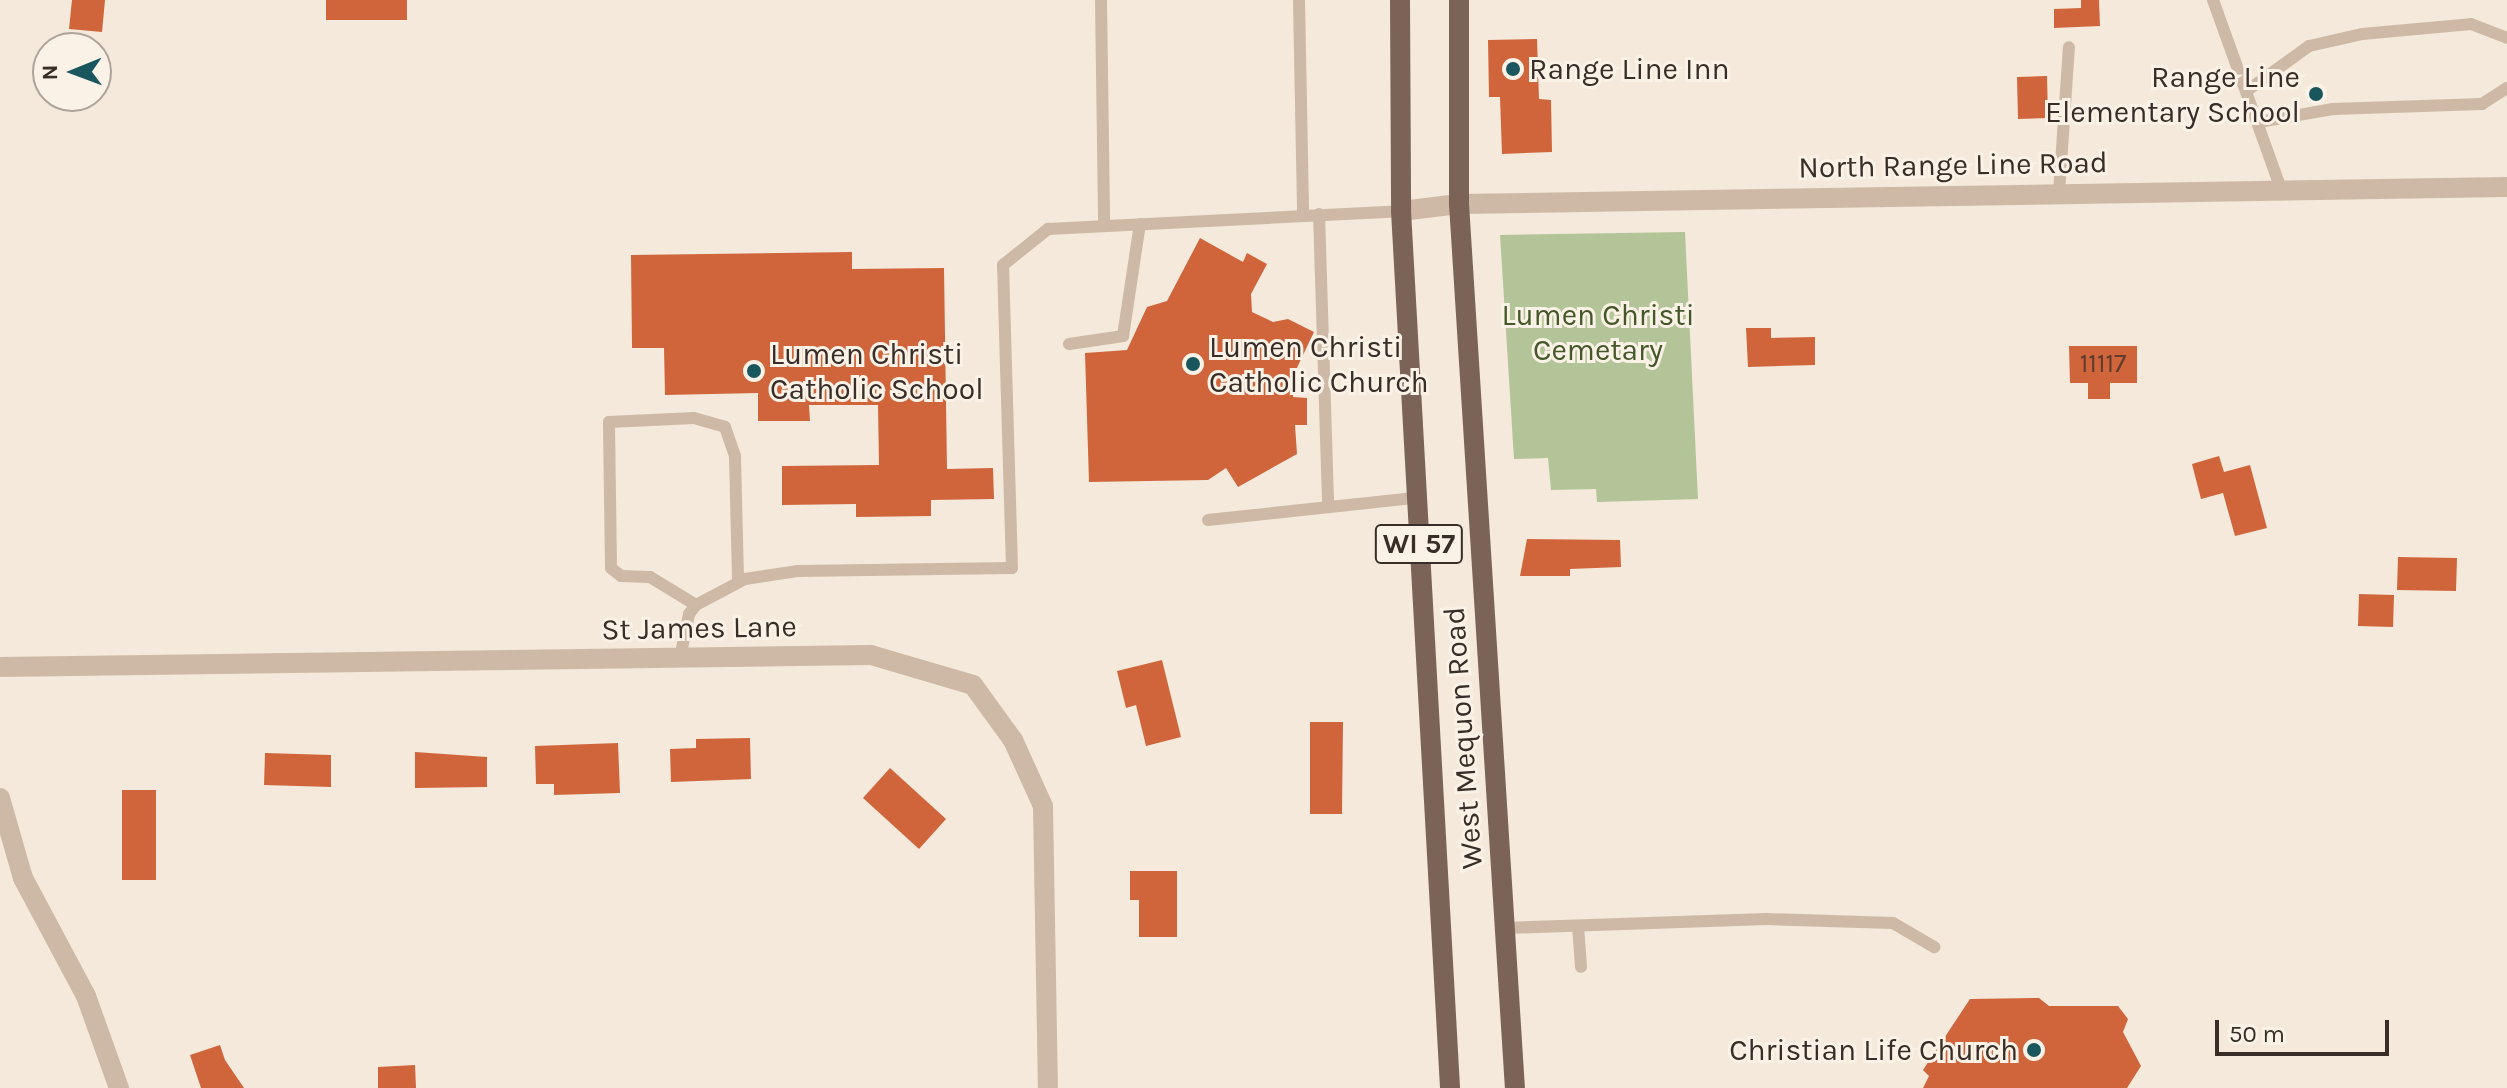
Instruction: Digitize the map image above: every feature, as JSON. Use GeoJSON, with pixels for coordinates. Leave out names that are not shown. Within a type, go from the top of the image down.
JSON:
{"type":"FeatureCollection","features":[{"type":"Feature","properties":{"kind":"main road","name":"West Mequon Road"},"geometry":{"type":"LineString","coordinates":[[1400,0],[1401,211],[1450,1088]]}},
{"type":"Feature","properties":{"kind":"main road","name":"West Mequon Road"},"geometry":{"type":"LineString","coordinates":[[1459,0],[1459,204],[1515,1088]]}},
{"type":"Feature","properties":{"kind":"street","name":"North Range Line Road"},"geometry":{"type":"LineString","coordinates":[[1401,211],[1459,204],[2507,187]]}},
{"type":"Feature","properties":{"kind":"street","name":"St James Lane"},"geometry":{"type":"LineString","coordinates":[[0,667],[871,655],[973,685],[1013,740],[1043,806],[1048,1088]]}},
{"type":"Feature","properties":{"kind":"street"},"geometry":{"type":"LineString","coordinates":[[0,798],[23,878],[86,996],[119,1088]]}},
{"type":"Feature","properties":{"kind":"lane"},"geometry":{"type":"LineString","coordinates":[[1101,0],[1104,226]]}},
{"type":"Feature","properties":{"kind":"lane"},"geometry":{"type":"LineString","coordinates":[[1299,0],[1303,216]]}},
{"type":"Feature","properties":{"kind":"lane"},"geometry":{"type":"LineString","coordinates":[[2213,0],[2248,90],[2281,189]]}},
{"type":"Feature","properties":{"kind":"lane"},"geometry":{"type":"LineString","coordinates":[[2248,90],[2309,46],[2362,34],[2471,24],[2507,38]]}},
{"type":"Feature","properties":{"kind":"lane"},"geometry":{"type":"LineString","coordinates":[[2059,193],[2069,47]]}},
{"type":"Feature","properties":{"kind":"lane"},"geometry":{"type":"LineString","coordinates":[[2259,122],[2333,109],[2482,104],[2507,88]]}},
{"type":"Feature","properties":{"kind":"lane"},"geometry":{"type":"LineString","coordinates":[[680,658],[689,614],[696,605],[738,581],[798,571],[1012,568],[1003,265],[1048,229],[1401,211]]}},
{"type":"Feature","properties":{"kind":"lane"},"geometry":{"type":"LineString","coordinates":[[1319,214],[1328,503]]}},
{"type":"Feature","properties":{"kind":"lane"},"geometry":{"type":"LineString","coordinates":[[1069,344],[1123,336],[1140,224]]}},
{"type":"Feature","properties":{"kind":"lane"},"geometry":{"type":"LineString","coordinates":[[696,605],[650,577],[621,576],[611,568],[609,422],[694,418],[725,427],[735,456],[738,581]]}},
{"type":"Feature","properties":{"kind":"lane"},"geometry":{"type":"LineString","coordinates":[[1208,520],[1328,503],[1415,498]]}},
{"type":"Feature","properties":{"kind":"lane"},"geometry":{"type":"LineString","coordinates":[[1506,928],[1766,919],[1893,923],[1934,947]]}},
{"type":"Feature","properties":{"kind":"lane"},"geometry":{"type":"LineString","coordinates":[[1578,926],[1581,967]]}},
{"type":"Feature","properties":{"kind":"green space","name":"Lumen Christi Cemetary"},"geometry":{"type":"Polygon","coordinates":[[[1685,232],[1698,499],[1597,502],[1596,489],[1551,490],[1548,458],[1514,459],[1500,235],[1685,232]]]}},
{"type":"Feature","properties":{"kind":"building"},"geometry":{"type":"Polygon","coordinates":[[[72,0],[105,0],[102,32],[69,29],[72,0]]]}},
{"type":"Feature","properties":{"kind":"building"},"geometry":{"type":"Polygon","coordinates":[[[326,0],[407,0],[407,20],[326,20],[326,0]]]}},
{"type":"Feature","properties":{"kind":"building"},"geometry":{"type":"Polygon","coordinates":[[[2081,0],[2099,0],[2100,26],[2054,28],[2054,9],[2081,8],[2081,0]]]}},
{"type":"Feature","properties":{"kind":"building","name":"Range Line Inn"},"geometry":{"type":"Polygon","coordinates":[[[1537,39],[1539,99],[1551,100],[1552,152],[1502,154],[1500,97],[1489,97],[1488,40],[1537,39]]]}},
{"type":"Feature","properties":{"kind":"building"},"geometry":{"type":"Polygon","coordinates":[[[2047,76],[2048,118],[2018,119],[2017,77],[2047,76]]]}},
{"type":"Feature","properties":{"kind":"building","name":"Lumen Christi Catholic Church"},"geometry":{"type":"Polygon","coordinates":[[[1200,238],[1243,262],[1247,253],[1267,264],[1251,294],[1252,312],[1273,322],[1288,319],[1314,332],[1294,374],[1293,397],[1307,398],[1307,425],[1295,425],[1297,454],[1238,487],[1226,468],[1208,480],[1089,482],[1085,353],[1127,350],[1147,307],[1167,301],[1200,238]]]}},
{"type":"Feature","properties":{"kind":"building","name":"Lumen Christi Catholic School"},"geometry":{"type":"Polygon","coordinates":[[[852,252],[852,269],[944,268],[947,469],[993,468],[994,499],[931,500],[931,516],[856,517],[856,504],[782,505],[782,466],[879,465],[878,405],[809,405],[810,421],[758,421],[758,393],[665,395],[664,348],[632,348],[631,255],[852,252]]]}},
{"type":"Feature","properties":{"kind":"building"},"geometry":{"type":"Polygon","coordinates":[[[1746,328],[1771,328],[1771,338],[1815,337],[1815,365],[1748,367],[1746,328]]]}},
{"type":"Feature","properties":{"kind":"building"},"geometry":{"type":"Polygon","coordinates":[[[2069,346],[2137,346],[2137,383],[2110,383],[2110,399],[2088,399],[2088,383],[2070,383],[2069,346]]]}},
{"type":"Feature","properties":{"kind":"building"},"geometry":{"type":"Polygon","coordinates":[[[2219,456],[2224,472],[2250,465],[2267,528],[2235,536],[2223,493],[2201,499],[2192,464],[2219,456]]]}},
{"type":"Feature","properties":{"kind":"building"},"geometry":{"type":"Polygon","coordinates":[[[1527,539],[1620,540],[1621,567],[1570,569],[1570,576],[1520,576],[1527,539]]]}},
{"type":"Feature","properties":{"kind":"building"},"geometry":{"type":"Polygon","coordinates":[[[2398,557],[2457,558],[2456,591],[2397,590],[2398,557]]]}},
{"type":"Feature","properties":{"kind":"building"},"geometry":{"type":"Polygon","coordinates":[[[2359,594],[2394,595],[2393,627],[2358,626],[2359,594]]]}},
{"type":"Feature","properties":{"kind":"building"},"geometry":{"type":"Polygon","coordinates":[[[1162,660],[1181,737],[1146,746],[1136,705],[1126,708],[1117,671],[1162,660]]]}},
{"type":"Feature","properties":{"kind":"building"},"geometry":{"type":"Polygon","coordinates":[[[1310,722],[1343,722],[1342,814],[1310,814],[1310,722]]]}},
{"type":"Feature","properties":{"kind":"building"},"geometry":{"type":"Polygon","coordinates":[[[750,738],[751,779],[671,782],[670,749],[696,748],[696,739],[750,738]]]}},
{"type":"Feature","properties":{"kind":"building"},"geometry":{"type":"Polygon","coordinates":[[[618,743],[620,793],[554,795],[554,784],[536,784],[535,746],[618,743]]]}},
{"type":"Feature","properties":{"kind":"building"},"geometry":{"type":"Polygon","coordinates":[[[415,752],[487,757],[487,787],[415,788],[415,752]]]}},
{"type":"Feature","properties":{"kind":"building"},"geometry":{"type":"Polygon","coordinates":[[[265,753],[331,755],[331,787],[264,785],[265,753]]]}},
{"type":"Feature","properties":{"kind":"building"},"geometry":{"type":"Polygon","coordinates":[[[890,768],[946,819],[919,849],[863,798],[890,768]]]}},
{"type":"Feature","properties":{"kind":"building"},"geometry":{"type":"Polygon","coordinates":[[[122,790],[156,790],[156,880],[122,880],[122,790]]]}},
{"type":"Feature","properties":{"kind":"building"},"geometry":{"type":"Polygon","coordinates":[[[1130,871],[1177,871],[1177,937],[1139,937],[1139,900],[1130,900],[1130,871]]]}},
{"type":"Feature","properties":{"kind":"building","name":"Christian Life Church"},"geometry":{"type":"Polygon","coordinates":[[[2039,998],[2049,1006],[2118,1006],[2128,1019],[2123,1032],[2141,1066],[2127,1088],[1923,1088],[1929,1076],[1923,1070],[1970,999],[2039,998]]]}},
{"type":"Feature","properties":{"kind":"building"},"geometry":{"type":"Polygon","coordinates":[[[220,1045],[225,1060],[244,1088],[201,1088],[190,1055],[220,1045]]]}},
{"type":"Feature","properties":{"kind":"building"},"geometry":{"type":"Polygon","coordinates":[[[415,1065],[416,1088],[378,1088],[378,1067],[415,1065]]]}},
{"type":"Feature","properties":{"kind":"place","name":"Range Line Inn"},"geometry":{"type":"Point","coordinates":[1513,69]}},
{"type":"Feature","properties":{"kind":"place","name":"Range Line Elementary School"},"geometry":{"type":"Point","coordinates":[2316,94]}},
{"type":"Feature","properties":{"kind":"place","name":"Lumen Christi Catholic Church"},"geometry":{"type":"Point","coordinates":[1193,364]}},
{"type":"Feature","properties":{"kind":"place","name":"Lumen Christi Catholic School"},"geometry":{"type":"Point","coordinates":[754,371]}},
{"type":"Feature","properties":{"kind":"place","name":"Christian Life Church"},"geometry":{"type":"Point","coordinates":[2034,1050]}}]}
